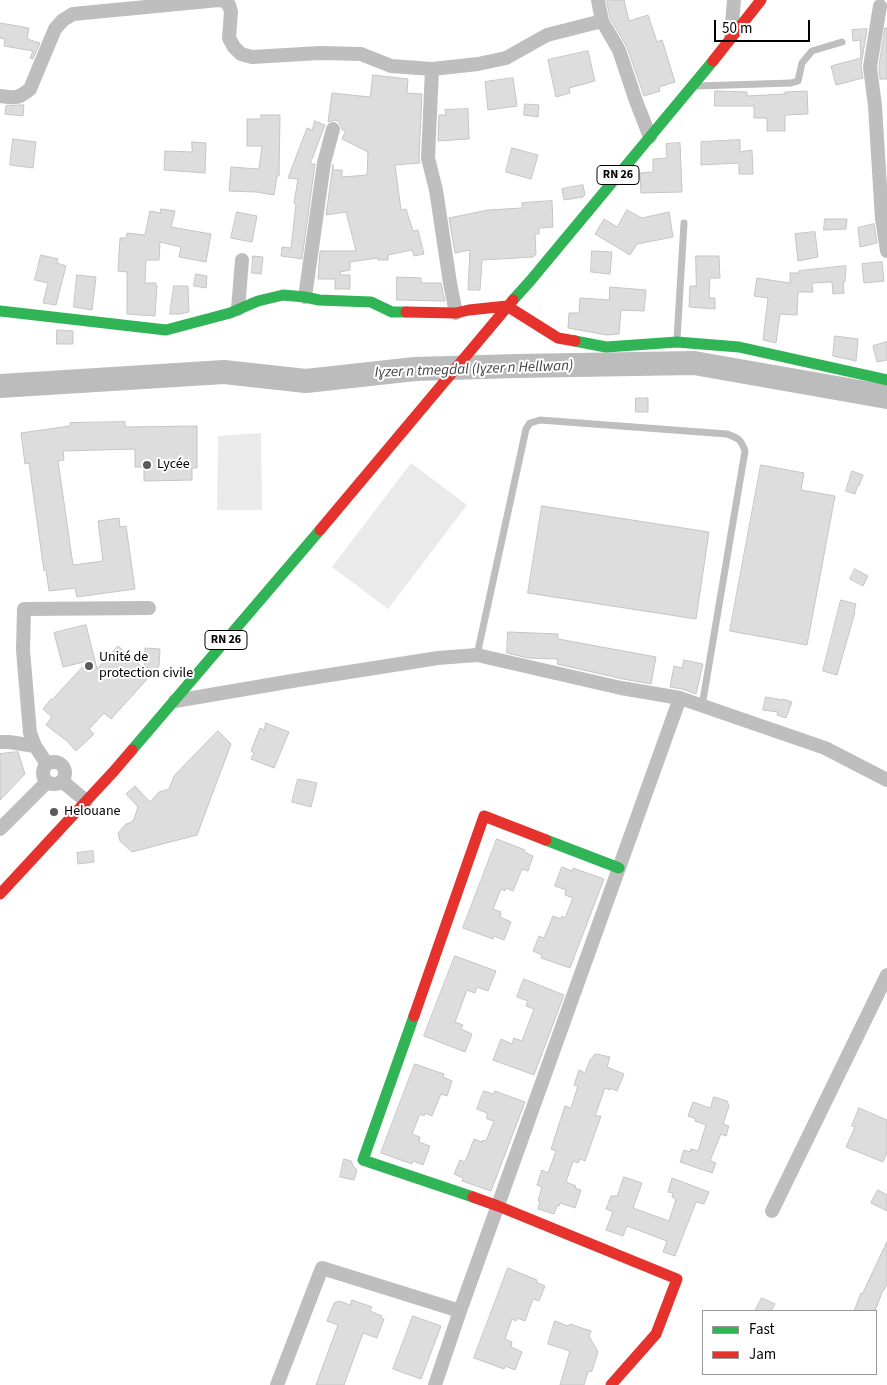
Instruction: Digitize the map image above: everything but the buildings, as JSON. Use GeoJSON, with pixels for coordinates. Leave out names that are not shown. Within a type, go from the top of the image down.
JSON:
{"type":"FeatureCollection","features":[{"type":"Feature","properties":{"kind":"street"},"geometry":{"type":"LineString","coordinates":[[0,96],[16,98],[30,89],[55,29],[63,20],[73,14],[219,0],[229,5],[231,12],[229,38],[241,54],[252,57],[320,53],[361,54],[391,66],[432,68],[478,64],[506,58],[547,35],[602,21]]}},
{"type":"Feature","properties":{"kind":"street"},"geometry":{"type":"LineString","coordinates":[[598,0],[602,21],[619,50],[650,137]]}},
{"type":"Feature","properties":{"kind":"street"},"geometry":{"type":"LineString","coordinates":[[730,39],[734,0]]}},
{"type":"Feature","properties":{"kind":"street","name":"RN 26"},"geometry":{"type":"LineString","coordinates":[[0,894],[114,771],[174,701],[446,380],[506,306],[531,280],[693,86],[761,0]]}},
{"type":"Feature","properties":{"kind":"street"},"geometry":{"type":"LineString","coordinates":[[880,6],[870,67],[876,116],[882,219],[887,251]]}},
{"type":"Feature","properties":{"kind":"street"},"geometry":{"type":"LineString","coordinates":[[432,68],[428,158],[436,190],[456,313]]}},
{"type":"Feature","properties":{"kind":"street"},"geometry":{"type":"LineString","coordinates":[[305,297],[324,163],[333,129]]}},
{"type":"Feature","properties":{"kind":"street"},"geometry":{"type":"LineString","coordinates":[[238,309],[242,260]]}},
{"type":"Feature","properties":{"kind":"street"},"geometry":{"type":"LineString","coordinates":[[0,311],[166,330],[230,313],[258,301],[283,295],[319,300],[371,302],[392,312],[456,313],[506,306],[558,338],[606,346],[677,342],[739,347],[887,380]]}},
{"type":"Feature","properties":{"kind":"street"},"geometry":{"type":"LineString","coordinates":[[47,764],[35,746],[30,733],[22,650],[24,609],[149,608]]}},
{"type":"Feature","properties":{"kind":"street"},"geometry":{"type":"LineString","coordinates":[[174,701],[429,659],[477,655],[621,688],[680,698],[826,748],[887,780]]}},
{"type":"Feature","properties":{"kind":"street"},"geometry":{"type":"LineString","coordinates":[[436,1385],[460,1310],[680,698]]}},
{"type":"Feature","properties":{"kind":"street"},"geometry":{"type":"LineString","coordinates":[[0,742],[35,746]]}},
{"type":"Feature","properties":{"kind":"street"},"geometry":{"type":"LineString","coordinates":[[54,761],[63,766],[65,774],[62,781],[55,784],[47,782],[42,773],[47,764],[54,761]]}},
{"type":"Feature","properties":{"kind":"street"},"geometry":{"type":"LineString","coordinates":[[62,781],[86,801]]}},
{"type":"Feature","properties":{"kind":"street"},"geometry":{"type":"LineString","coordinates":[[0,829],[47,782]]}},
{"type":"Feature","properties":{"kind":"street"},"geometry":{"type":"LineString","coordinates":[[611,1385],[656,1334],[677,1279],[498,1206],[363,1160],[484,816],[619,868]]}},
{"type":"Feature","properties":{"kind":"street"},"geometry":{"type":"LineString","coordinates":[[772,1211],[887,975]]}},
{"type":"Feature","properties":{"kind":"street"},"geometry":{"type":"LineString","coordinates":[[277,1385],[322,1268],[460,1310]]}},
{"type":"Feature","properties":{"kind":"lane"},"geometry":{"type":"LineString","coordinates":[[693,86],[791,83],[798,81],[802,63],[812,51],[842,42]]}},
{"type":"Feature","properties":{"kind":"lane"},"geometry":{"type":"LineString","coordinates":[[677,342],[684,223]]}},
{"type":"Feature","properties":{"kind":"lane"},"geometry":{"type":"LineString","coordinates":[[477,655],[526,428],[530,423],[540,420],[727,434],[738,438],[742,442],[745,451],[702,706]]}},
{"type":"Feature","properties":{"kind":"shaded area"},"geometry":{"type":"Polygon","coordinates":[[[261,433],[262,510],[217,510],[218,436],[261,433]]]}},
{"type":"Feature","properties":{"kind":"shaded area"},"geometry":{"type":"Polygon","coordinates":[[[411,463],[467,505],[388,609],[332,567],[411,463]]]}},
{"type":"Feature","properties":{"kind":"waterway","name":"Iɣzer n tmegdal (Iɣzer n Hellwan)"},"geometry":{"type":"LineString","coordinates":[[0,386],[224,372],[306,381],[415,369],[694,363],[887,397]]}},
{"type":"Feature","properties":{"kind":"traffic: fast"},"geometry":{"type":"LineString","coordinates":[[513,300],[713,61]]}},
{"type":"Feature","properties":{"kind":"traffic: fast"},"geometry":{"type":"LineString","coordinates":[[0,311],[166,330],[230,313],[258,301],[283,295],[319,300],[371,302],[392,312],[406,312]]}},
{"type":"Feature","properties":{"kind":"traffic: fast"},"geometry":{"type":"LineString","coordinates":[[575,341],[606,347],[677,342],[739,347],[887,380]]}},
{"type":"Feature","properties":{"kind":"traffic: fast"},"geometry":{"type":"LineString","coordinates":[[132,750],[320,530]]}},
{"type":"Feature","properties":{"kind":"traffic: fast"},"geometry":{"type":"LineString","coordinates":[[546,840],[619,868]]}},
{"type":"Feature","properties":{"kind":"traffic: fast"},"geometry":{"type":"LineString","coordinates":[[414,1016],[363,1160],[473,1197]]}},
{"type":"Feature","properties":{"kind":"traffic: jam"},"geometry":{"type":"LineString","coordinates":[[713,61],[761,0]]}},
{"type":"Feature","properties":{"kind":"traffic: jam"},"geometry":{"type":"LineString","coordinates":[[320,530],[513,300]]}},
{"type":"Feature","properties":{"kind":"traffic: jam"},"geometry":{"type":"LineString","coordinates":[[406,312],[456,313],[507,306],[558,338],[575,341]]}},
{"type":"Feature","properties":{"kind":"traffic: jam"},"geometry":{"type":"LineString","coordinates":[[0,894],[132,750]]}},
{"type":"Feature","properties":{"kind":"traffic: jam"},"geometry":{"type":"LineString","coordinates":[[414,1016],[484,816],[546,840]]}},
{"type":"Feature","properties":{"kind":"traffic: jam"},"geometry":{"type":"LineString","coordinates":[[473,1197],[677,1279],[656,1334],[611,1385]]}},
{"type":"Feature","properties":{"kind":"place","name":"Lycée"},"geometry":{"type":"Point","coordinates":[147,465]}},
{"type":"Feature","properties":{"kind":"place","name":"Unité de protection civile"},"geometry":{"type":"Point","coordinates":[89,666]}},
{"type":"Feature","properties":{"kind":"place","name":"Helouane"},"geometry":{"type":"Point","coordinates":[54,812]}}]}
